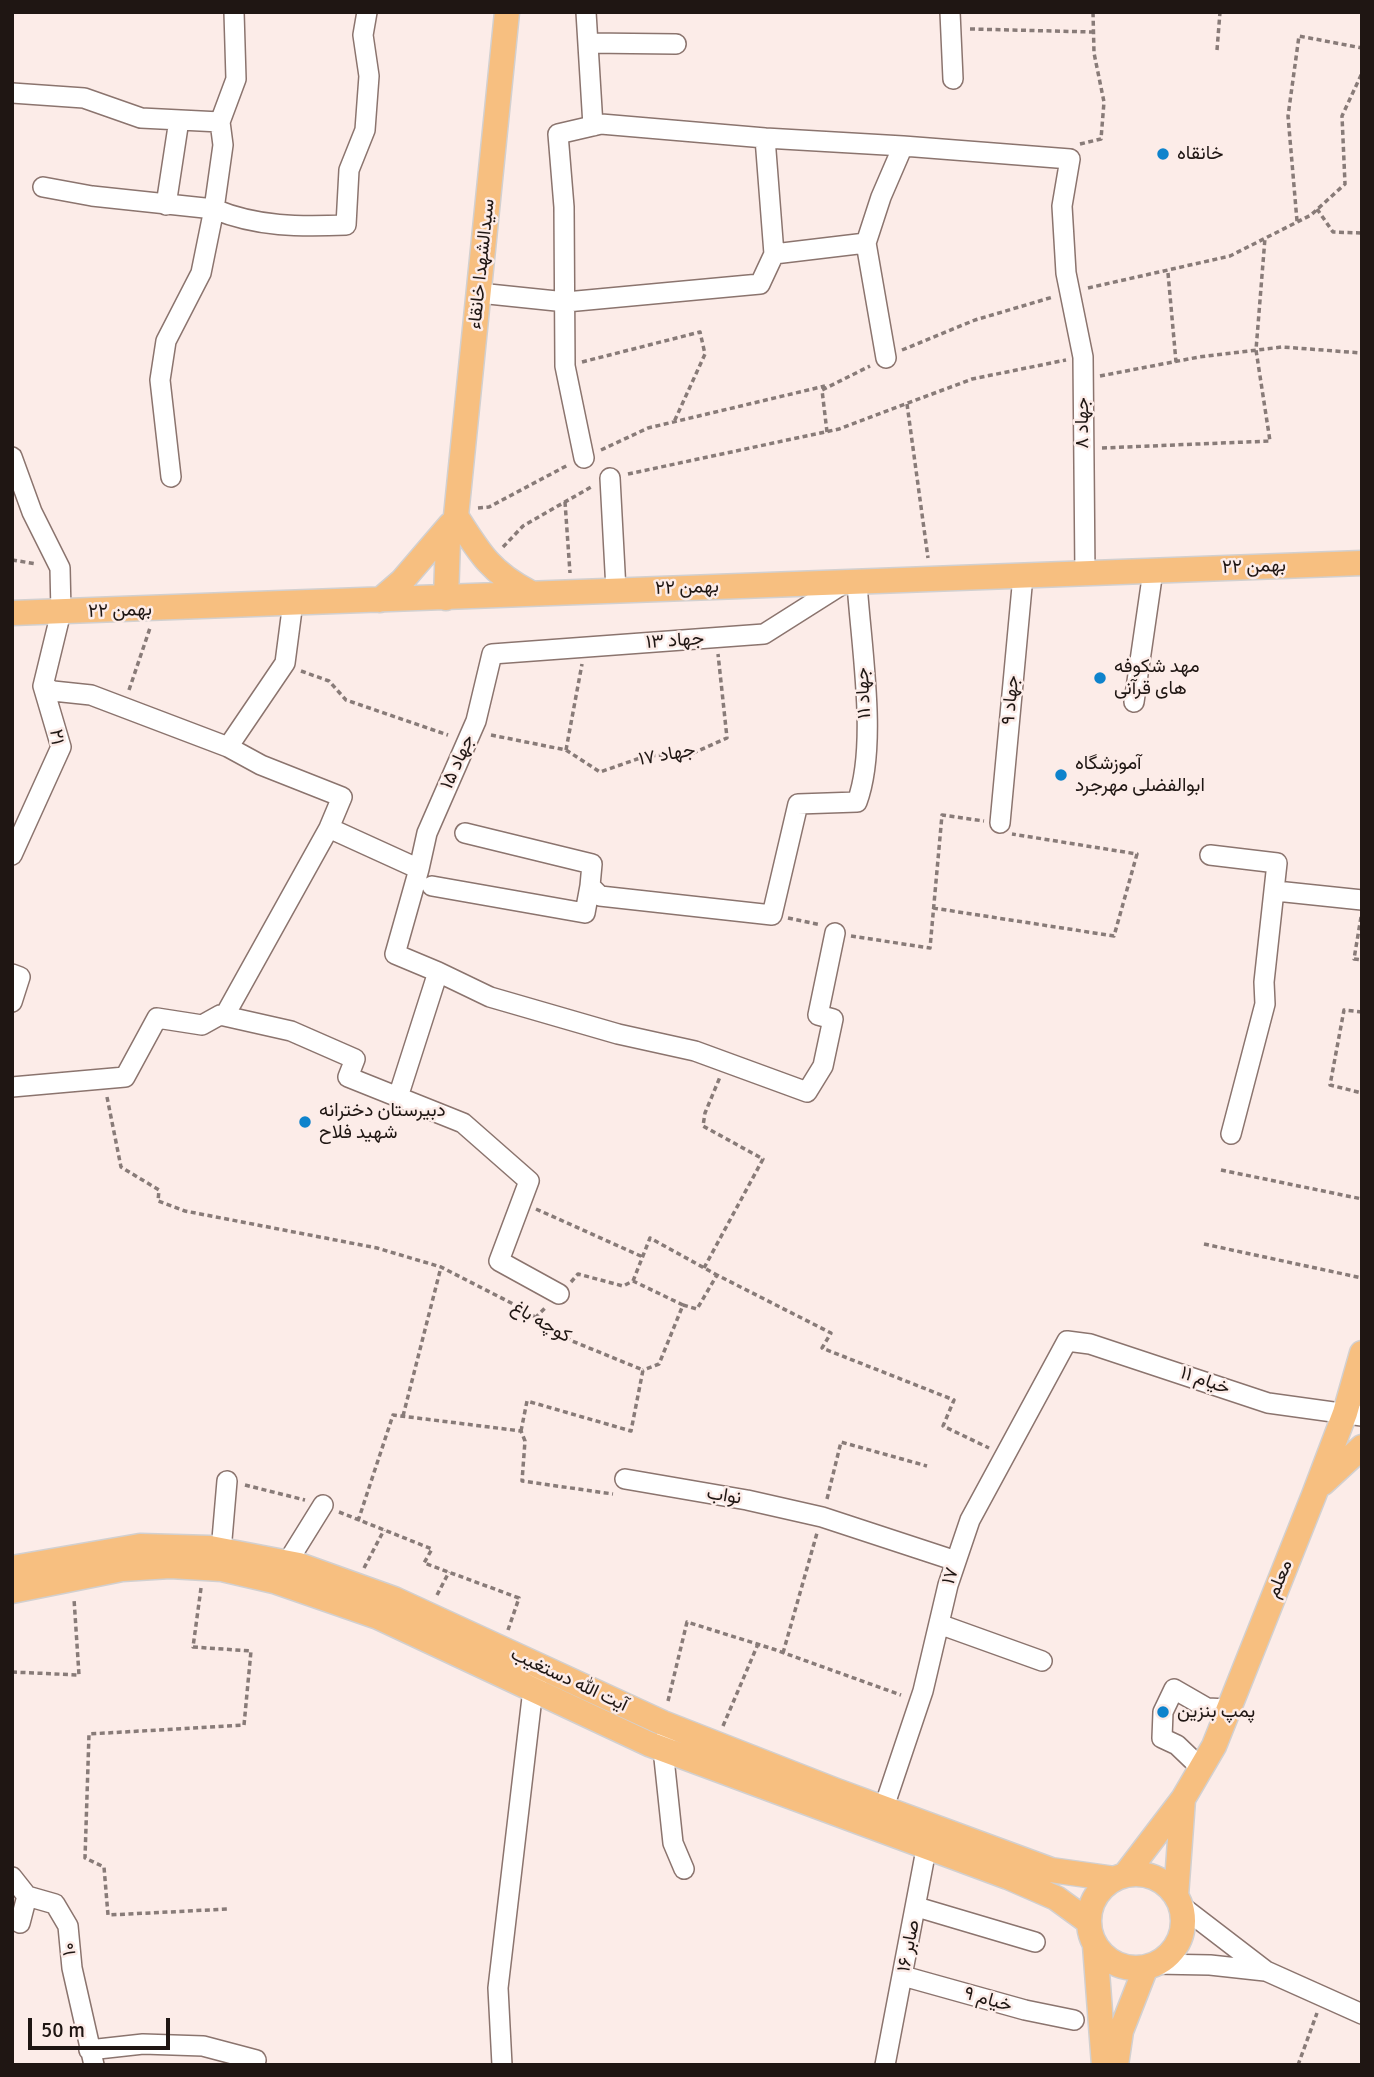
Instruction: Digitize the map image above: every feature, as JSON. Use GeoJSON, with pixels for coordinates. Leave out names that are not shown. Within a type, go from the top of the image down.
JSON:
{"type":"FeatureCollection","features":[{"type":"Feature","properties":{"kind":"main road","name":"سیدالشهدا خانقاء"},"geometry":{"type":"LineString","coordinates":[[454,597],[462,533],[457,513],[507,12]]}},
{"type":"Feature","properties":{"kind":"main road"},"geometry":{"type":"LineString","coordinates":[[380,600],[426,555],[457,513],[486,563],[501,578],[532,594]]}},
{"type":"Feature","properties":{"kind":"main road","name":"۲۲ بهمن"},"geometry":{"type":"LineString","coordinates":[[12,613],[157,610],[571,591],[1362,564]]}},
{"type":"Feature","properties":{"kind":"main road","name":"معلم"},"geometry":{"type":"LineString","coordinates":[[1120,1877],[1183,1799],[1214,1746],[1314,1495],[1353,1414],[1362,1353]]}},
{"type":"Feature","properties":{"kind":"main road"},"geometry":{"type":"LineString","coordinates":[[1314,1495],[1349,1455],[1362,1447]]}},
{"type":"Feature","properties":{"kind":"main road","name":"آیت الله دستغیب"},"geometry":{"type":"LineString","coordinates":[[12,1568],[140,1546],[221,1551],[287,1563],[355,1585],[428,1615],[541,1666],[665,1733],[715,1744],[880,1819]]}},
{"type":"Feature","properties":{"kind":"main road","name":"آیت الله دستغیب"},"geometry":{"type":"LineString","coordinates":[[12,1591],[122,1569],[203,1568],[274,1581],[338,1601],[533,1689],[665,1733],[929,1837],[1051,1870],[1120,1877]]}},
{"type":"Feature","properties":{"kind":"main road"},"geometry":{"type":"LineString","coordinates":[[1092,1934],[1108,1959],[1126,1967],[1150,1966],[1167,1957],[1179,1939],[1183,1919],[1178,1900],[1183,1799]]}},
{"type":"Feature","properties":{"kind":"main road","name":"آیت الله دستغیب"},"geometry":{"type":"LineString","coordinates":[[929,1837],[1056,1898],[1092,1934]]}},
{"type":"Feature","properties":{"kind":"main road"},"geometry":{"type":"LineString","coordinates":[[1104,2065],[1092,1934],[1095,1896],[1120,1877],[1148,1875],[1159,1880],[1178,1900]]}},
{"type":"Feature","properties":{"kind":"main road"},"geometry":{"type":"LineString","coordinates":[[1116,2065],[1121,2031],[1150,1966]]}},
{"type":"Feature","properties":{"kind":"street"},"geometry":{"type":"LineString","coordinates":[[171,477],[160,380],[166,341],[201,274],[223,145],[220,122],[236,79],[234,12]]}},
{"type":"Feature","properties":{"kind":"street"},"geometry":{"type":"LineString","coordinates":[[43,187],[92,197],[214,209],[243,221],[300,227],[346,225],[349,170],[365,130],[369,76],[363,35],[367,12]]}},
{"type":"Feature","properties":{"kind":"street"},"geometry":{"type":"LineString","coordinates":[[586,12],[593,126]]}},
{"type":"Feature","properties":{"kind":"street"},"geometry":{"type":"LineString","coordinates":[[950,20],[953,79]]}},
{"type":"Feature","properties":{"kind":"street"},"geometry":{"type":"LineString","coordinates":[[588,43],[676,44]]}},
{"type":"Feature","properties":{"kind":"street"},"geometry":{"type":"LineString","coordinates":[[12,93],[83,98],[141,118],[220,122]]}},
{"type":"Feature","properties":{"kind":"street"},"geometry":{"type":"LineString","coordinates":[[166,205],[179,120]]}},
{"type":"Feature","properties":{"kind":"street"},"geometry":{"type":"LineString","coordinates":[[584,458],[565,366],[564,207],[558,134],[593,126],[669,127],[765,138],[1070,159]]}},
{"type":"Feature","properties":{"kind":"street"},"geometry":{"type":"LineString","coordinates":[[479,293],[566,302],[760,284],[774,254],[765,138]]}},
{"type":"Feature","properties":{"kind":"street"},"geometry":{"type":"LineString","coordinates":[[886,358],[866,243],[881,197],[903,146]]}},
{"type":"Feature","properties":{"kind":"street","name":"جهاد ۸"},"geometry":{"type":"LineString","coordinates":[[1070,159],[1062,206],[1068,283],[1083,357],[1085,575]]}},
{"type":"Feature","properties":{"kind":"street"},"geometry":{"type":"LineString","coordinates":[[774,254],[866,243]]}},
{"type":"Feature","properties":{"kind":"street"},"geometry":{"type":"LineString","coordinates":[[12,457],[32,512],[60,568],[61,612],[43,687],[52,691],[91,695],[228,747],[261,765],[342,797],[329,828],[225,1016]]}},
{"type":"Feature","properties":{"kind":"street"},"geometry":{"type":"LineString","coordinates":[[610,478],[616,590]]}},
{"type":"Feature","properties":{"kind":"street"},"geometry":{"type":"LineString","coordinates":[[1134,702],[1153,571]]}},
{"type":"Feature","properties":{"kind":"street","name":"جهاد ۹"},"geometry":{"type":"LineString","coordinates":[[1000,823],[1023,576]]}},
{"type":"Feature","properties":{"kind":"street","name":"جهاد ۱۳"},"geometry":{"type":"LineString","coordinates":[[492,654],[764,634],[850,583]]}},
{"type":"Feature","properties":{"kind":"street","name":"جهاد ۱۱"},"geometry":{"type":"LineString","coordinates":[[772,915],[798,804],[856,802],[864,781],[866,722],[850,583]]}},
{"type":"Feature","properties":{"kind":"street"},"geometry":{"type":"LineString","coordinates":[[228,747],[285,663],[293,602]]}},
{"type":"Feature","properties":{"kind":"street","name":"جهاد ۱۵"},"geometry":{"type":"LineString","coordinates":[[438,972],[395,954],[419,869],[426,833],[469,736],[487,683],[492,654]]}},
{"type":"Feature","properties":{"kind":"street","name":"۲۱"},"geometry":{"type":"LineString","coordinates":[[12,855],[61,747],[43,687]]}},
{"type":"Feature","properties":{"kind":"street"},"geometry":{"type":"LineString","coordinates":[[329,828],[419,869]]}},
{"type":"Feature","properties":{"kind":"street"},"geometry":{"type":"LineString","coordinates":[[432,886],[586,913],[592,864],[466,833]]}},
{"type":"Feature","properties":{"kind":"street"},"geometry":{"type":"LineString","coordinates":[[1210,855],[1277,863],[1264,982],[1265,1004],[1231,1134]]}},
{"type":"Feature","properties":{"kind":"street"},"geometry":{"type":"LineString","coordinates":[[590,886],[600,896],[772,915]]}},
{"type":"Feature","properties":{"kind":"street"},"geometry":{"type":"LineString","coordinates":[[1276,891],[1362,900]]}},
{"type":"Feature","properties":{"kind":"street"},"geometry":{"type":"LineString","coordinates":[[398,1097],[438,972],[490,997],[618,1034],[695,1051],[807,1092],[822,1066],[833,1019],[818,1015],[835,933]]}},
{"type":"Feature","properties":{"kind":"street"},"geometry":{"type":"LineString","coordinates":[[12,974],[20,977],[12,1002]]}},
{"type":"Feature","properties":{"kind":"street"},"geometry":{"type":"LineString","coordinates":[[12,1087],[105,1081],[125,1077],[157,1017],[202,1025],[220,1015],[292,1031],[355,1059],[348,1077],[463,1123],[528,1181],[499,1261],[559,1294]]}},
{"type":"Feature","properties":{"kind":"street","name":"۱۷"},"geometry":{"type":"LineString","coordinates":[[880,1819],[919,1702],[956,1561],[970,1520],[1067,1341]]}},
{"type":"Feature","properties":{"kind":"street","name":"خیام ۱۱"},"geometry":{"type":"LineString","coordinates":[[1067,1341],[1090,1344],[1268,1403],[1353,1414]]}},
{"type":"Feature","properties":{"kind":"street","name":"نواب"},"geometry":{"type":"LineString","coordinates":[[625,1479],[747,1500],[822,1517],[956,1561]]}},
{"type":"Feature","properties":{"kind":"street"},"geometry":{"type":"LineString","coordinates":[[221,1551],[227,1481]]}},
{"type":"Feature","properties":{"kind":"street"},"geometry":{"type":"LineString","coordinates":[[287,1563],[323,1505]]}},
{"type":"Feature","properties":{"kind":"street"},"geometry":{"type":"LineString","coordinates":[[939,1624],[1042,1661]]}},
{"type":"Feature","properties":{"kind":"street"},"geometry":{"type":"LineString","coordinates":[[502,2065],[498,1988],[533,1689],[541,1666]]}},
{"type":"Feature","properties":{"kind":"street"},"geometry":{"type":"LineString","coordinates":[[1201,1768],[1177,1745],[1162,1738],[1163,1712],[1174,1689],[1208,1709],[1228,1709]]}},
{"type":"Feature","properties":{"kind":"street"},"geometry":{"type":"LineString","coordinates":[[665,1733],[673,1843],[684,1870]]}},
{"type":"Feature","properties":{"kind":"street","name":"صابر ۱۶"},"geometry":{"type":"LineString","coordinates":[[885,2065],[929,1837]]}},
{"type":"Feature","properties":{"kind":"street","name":"۱۰"},"geometry":{"type":"LineString","coordinates":[[12,1877],[27,1896],[55,1904],[68,1926],[72,1968],[91,2057]]}},
{"type":"Feature","properties":{"kind":"street"},"geometry":{"type":"LineString","coordinates":[[20,1923],[27,1896]]}},
{"type":"Feature","properties":{"kind":"street"},"geometry":{"type":"LineString","coordinates":[[1178,1900],[1266,1971],[1362,2014]]}},
{"type":"Feature","properties":{"kind":"street"},"geometry":{"type":"LineString","coordinates":[[917,1907],[1035,1941]]}},
{"type":"Feature","properties":{"kind":"street"},"geometry":{"type":"LineString","coordinates":[[1150,1966],[1210,1965],[1266,1971]]}},
{"type":"Feature","properties":{"kind":"street","name":"خیام ۹"},"geometry":{"type":"LineString","coordinates":[[903,1976],[1025,2010],[1074,2020]]}},
{"type":"Feature","properties":{"kind":"street"},"geometry":{"type":"LineString","coordinates":[[91,2057],[144,2044],[203,2046],[256,2060]]}},
{"type":"Feature","properties":{"kind":"path"},"geometry":{"type":"LineString","coordinates":[[1070,159],[1076,145],[1101,139],[1104,102],[1094,53],[1093,12]]}},
{"type":"Feature","properties":{"kind":"path"},"geometry":{"type":"LineString","coordinates":[[1217,50],[1220,12]]}},
{"type":"Feature","properties":{"kind":"path"},"geometry":{"type":"LineString","coordinates":[[950,20],[1094,32]]}},
{"type":"Feature","properties":{"kind":"path"},"geometry":{"type":"LineString","coordinates":[[1297,222],[1288,116],[1299,36],[1362,47]]}},
{"type":"Feature","properties":{"kind":"path"},"geometry":{"type":"LineString","coordinates":[[827,432],[822,390],[886,358],[1068,283],[1168,272],[1230,256],[1318,209],[1345,184],[1342,116],[1362,73]]}},
{"type":"Feature","properties":{"kind":"path"},"geometry":{"type":"LineString","coordinates":[[1318,209],[1333,232],[1362,233]]}},
{"type":"Feature","properties":{"kind":"path"},"geometry":{"type":"LineString","coordinates":[[1082,449],[1270,441],[1256,350],[1265,239]]}},
{"type":"Feature","properties":{"kind":"path"},"geometry":{"type":"LineString","coordinates":[[1168,272],[1176,362]]}},
{"type":"Feature","properties":{"kind":"path"},"geometry":{"type":"LineString","coordinates":[[565,366],[700,332],[705,354],[674,422]]}},
{"type":"Feature","properties":{"kind":"path"},"geometry":{"type":"LineString","coordinates":[[486,563],[523,526],[610,478],[827,432],[972,379],[1083,357],[1093,377],[1282,347],[1362,353]]}},
{"type":"Feature","properties":{"kind":"path"},"geometry":{"type":"LineString","coordinates":[[457,513],[489,507],[584,458],[648,429],[831,385]]}},
{"type":"Feature","properties":{"kind":"path"},"geometry":{"type":"LineString","coordinates":[[907,404],[931,580]]}},
{"type":"Feature","properties":{"kind":"path"},"geometry":{"type":"LineString","coordinates":[[565,502],[571,591]]}},
{"type":"Feature","properties":{"kind":"path"},"geometry":{"type":"LineString","coordinates":[[130,710],[129,686],[157,610]]}},
{"type":"Feature","properties":{"kind":"path","name":"جهاد ۱۷"},"geometry":{"type":"LineString","coordinates":[[285,663],[329,681],[346,701],[469,736],[566,750],[600,772],[646,756],[691,754],[727,738],[716,638]]}},
{"type":"Feature","properties":{"kind":"path"},"geometry":{"type":"LineString","coordinates":[[566,750],[585,648]]}},
{"type":"Feature","properties":{"kind":"path"},"geometry":{"type":"LineString","coordinates":[[772,915],[817,922],[835,933],[930,948],[933,908],[942,815],[1000,823],[1014,836],[1137,854],[1114,936],[933,908]]}},
{"type":"Feature","properties":{"kind":"path"},"geometry":{"type":"LineString","coordinates":[[1362,911],[1354,959],[1362,960]]}},
{"type":"Feature","properties":{"kind":"path"},"geometry":{"type":"LineString","coordinates":[[1362,1012],[1344,1010],[1330,1085],[1362,1093]]}},
{"type":"Feature","properties":{"kind":"path"},"geometry":{"type":"LineString","coordinates":[[704,1268],[763,1159],[703,1126],[705,1113],[726,1063]]}},
{"type":"Feature","properties":{"kind":"path","name":"کوچه باغ"},"geometry":{"type":"LineString","coordinates":[[105,1081],[121,1167],[159,1190],[158,1200],[185,1211],[377,1248],[441,1267],[522,1308],[572,1341],[643,1370]]}},
{"type":"Feature","properties":{"kind":"path"},"geometry":{"type":"LineString","coordinates":[[1221,1170],[1362,1199]]}},
{"type":"Feature","properties":{"kind":"path"},"geometry":{"type":"LineString","coordinates":[[521,1202],[643,1257]]}},
{"type":"Feature","properties":{"kind":"path"},"geometry":{"type":"LineString","coordinates":[[535,1318],[578,1274],[623,1286],[633,1281],[650,1238],[831,1333],[822,1348],[954,1400],[943,1426],[1003,1456]]}},
{"type":"Feature","properties":{"kind":"path"},"geometry":{"type":"LineString","coordinates":[[1204,1244],[1362,1278]]}},
{"type":"Feature","properties":{"kind":"path"},"geometry":{"type":"LineString","coordinates":[[403,1416],[441,1267]]}},
{"type":"Feature","properties":{"kind":"path"},"geometry":{"type":"LineString","coordinates":[[633,1281],[697,1309],[717,1275]]}},
{"type":"Feature","properties":{"kind":"path"},"geometry":{"type":"LineString","coordinates":[[625,1479],[618,1495],[522,1481],[525,1441],[521,1431],[527,1401],[631,1431],[643,1370],[659,1364],[683,1305]]}},
{"type":"Feature","properties":{"kind":"path"},"geometry":{"type":"LineString","coordinates":[[358,1521],[393,1415],[521,1431]]}},
{"type":"Feature","properties":{"kind":"path"},"geometry":{"type":"LineString","coordinates":[[227,1481],[323,1505],[432,1549],[424,1563],[519,1598],[502,1649]]}},
{"type":"Feature","properties":{"kind":"path"},"geometry":{"type":"LineString","coordinates":[[355,1585],[384,1530]]}},
{"type":"Feature","properties":{"kind":"path"},"geometry":{"type":"LineString","coordinates":[[203,1568],[193,1647],[251,1651],[244,1725],[89,1734],[85,1858],[104,1867],[108,1915],[229,1909]]}},
{"type":"Feature","properties":{"kind":"path"},"geometry":{"type":"LineString","coordinates":[[428,1615],[449,1572]]}},
{"type":"Feature","properties":{"kind":"path"},"geometry":{"type":"LineString","coordinates":[[12,1672],[79,1675],[73,1580]]}},
{"type":"Feature","properties":{"kind":"path"},"geometry":{"type":"LineString","coordinates":[[665,1733],[687,1622],[758,1644],[919,1702]]}},
{"type":"Feature","properties":{"kind":"path"},"geometry":{"type":"LineString","coordinates":[[715,1744],[758,1644]]}},
{"type":"Feature","properties":{"kind":"path"},"geometry":{"type":"LineString","coordinates":[[1298,2065],[1323,1998]]}},
{"type":"Feature","properties":{"kind":"place","name":"خانقاه"},"geometry":{"type":"Point","coordinates":[1163,154]}},
{"type":"Feature","properties":{"kind":"place","name":"مهد شکوفه های قرآنی"},"geometry":{"type":"Point","coordinates":[1100,678]}},
{"type":"Feature","properties":{"kind":"place","name":"آموزشگاه ابوالفضلی مهرجرد"},"geometry":{"type":"Point","coordinates":[1061,775]}},
{"type":"Feature","properties":{"kind":"place","name":"دبیرستان دخترانه شهید فلاح"},"geometry":{"type":"Point","coordinates":[305,1122]}},
{"type":"Feature","properties":{"kind":"place","name":"پمپ بنزین"},"geometry":{"type":"Point","coordinates":[1163,1712]}}]}
